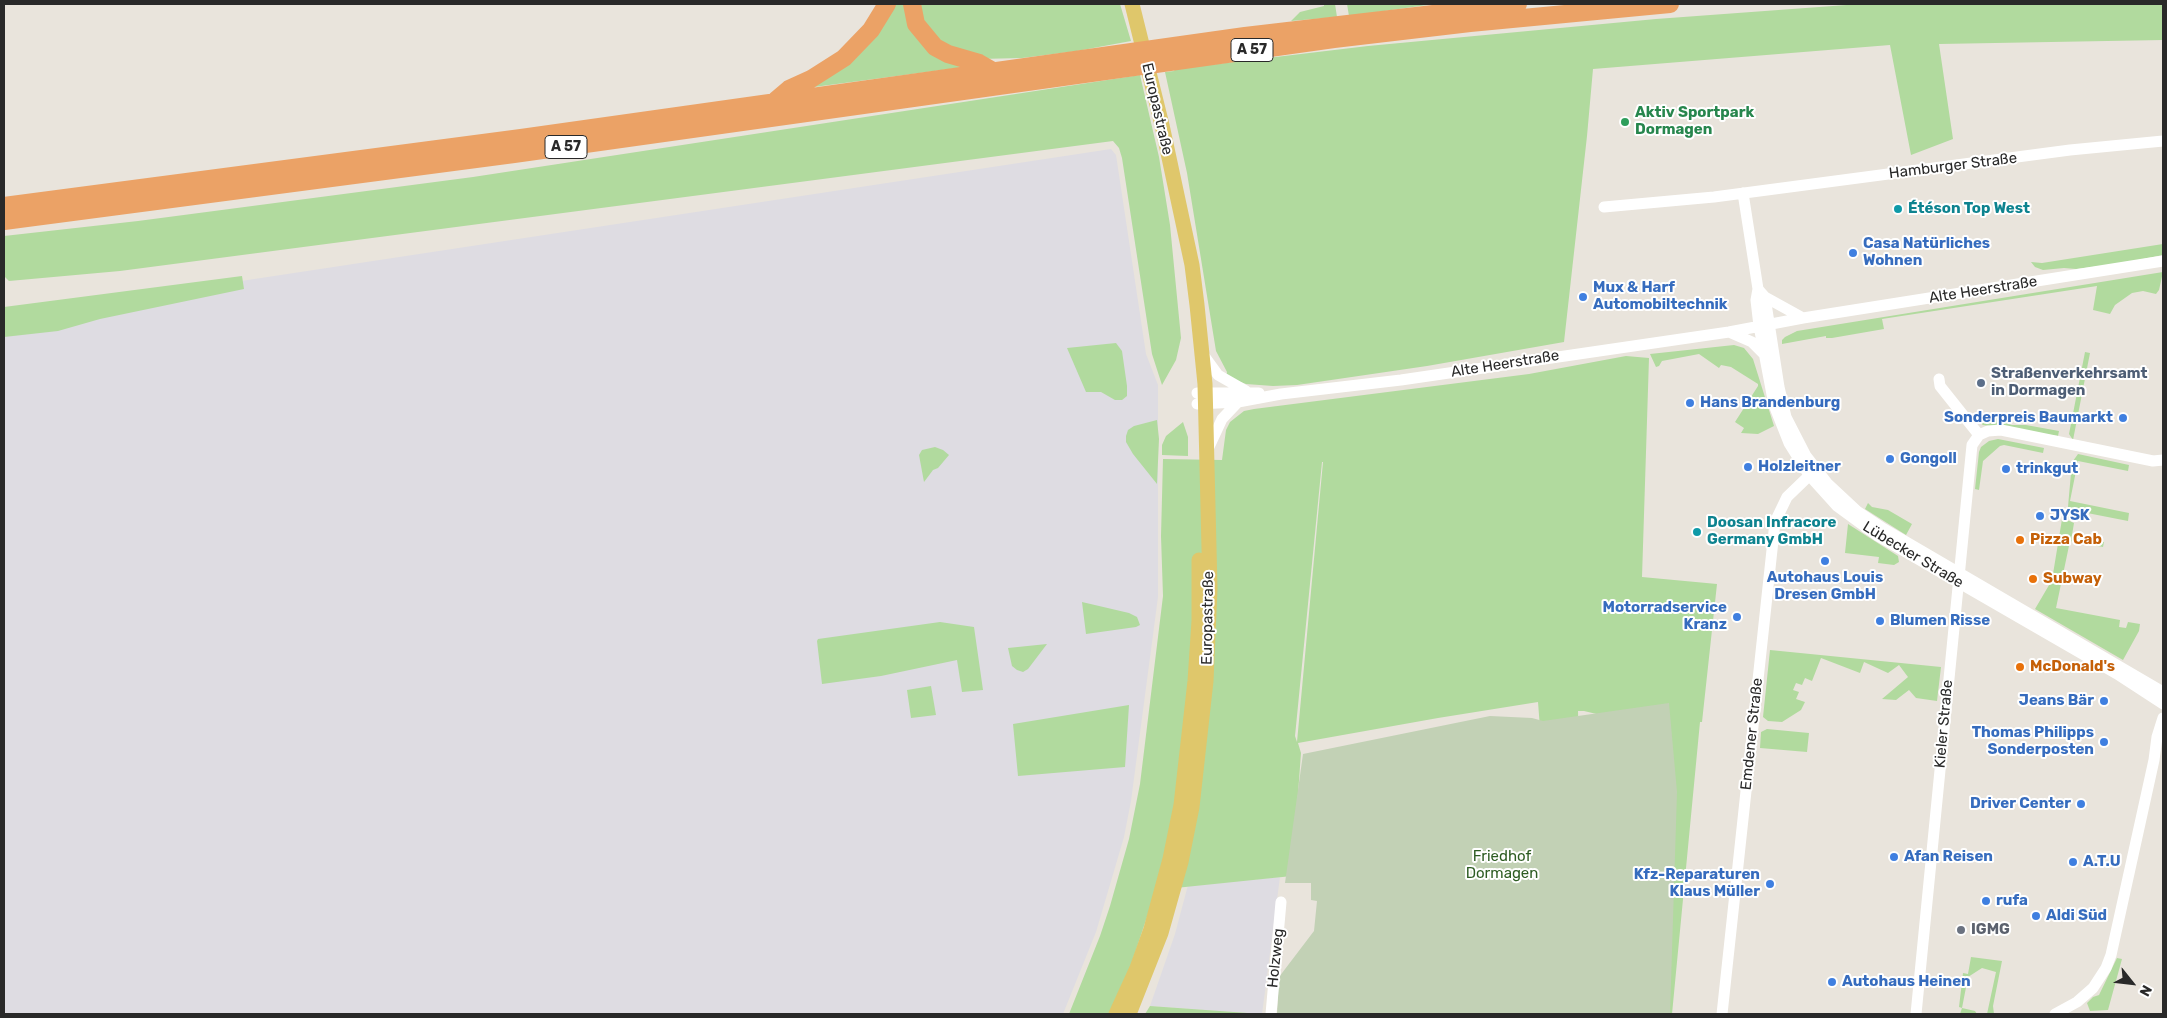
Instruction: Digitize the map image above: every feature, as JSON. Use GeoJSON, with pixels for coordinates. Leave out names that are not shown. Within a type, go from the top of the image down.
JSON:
{"type":"FeatureCollection","features":[{"type":"Feature","properties":{"kind":"highway"},"geometry":{"type":"LineString","coordinates":[[774,102],[789,89],[811,79],[844,58],[871,30],[887,4]]}},
{"type":"Feature","properties":{"kind":"highway"},"geometry":{"type":"LineString","coordinates":[[912,4],[916,24],[935,47],[948,54],[979,63],[993,71]]}},
{"type":"Feature","properties":{"kind":"highway","name":"A 57"},"geometry":{"type":"LineString","coordinates":[[1366,29],[1518,4]]}},
{"type":"Feature","properties":{"kind":"highway","name":"A 57"},"geometry":{"type":"LineString","coordinates":[[4,220],[495,156],[1126,60],[1331,32],[1470,23],[1670,4]]}},
{"type":"Feature","properties":{"kind":"highway","name":"A 57"},"geometry":{"type":"LineString","coordinates":[[4,206],[521,138],[993,71],[1126,60]]}},
{"type":"Feature","properties":{"kind":"main road","name":"Europastraße"},"geometry":{"type":"LineString","coordinates":[[1116,1014],[1137,968],[1162,892],[1181,805],[1188,753],[1199,621],[1202,353],[1192,265],[1162,125],[1132,4]]}},
{"type":"Feature","properties":{"kind":"main road","name":"Europastraße"},"geometry":{"type":"LineString","coordinates":[[1129,1014],[1161,933],[1181,862],[1192,807],[1200,746],[1209,623],[1207,451],[1180,214]]}},
{"type":"Feature","properties":{"kind":"street","name":"Hamburger Straße"},"geometry":{"type":"LineString","coordinates":[[1604,208],[1742,193],[2070,150],[2163,141]]}},
{"type":"Feature","properties":{"kind":"street"},"geometry":{"type":"LineString","coordinates":[[1742,193],[1762,293],[1803,318]]}},
{"type":"Feature","properties":{"kind":"street","name":"Alte Heerstraße"},"geometry":{"type":"LineString","coordinates":[[1202,398],[1238,402],[1281,394],[1344,387],[1729,332],[1803,318],[2163,261]]}},
{"type":"Feature","properties":{"kind":"street"},"geometry":{"type":"LineString","coordinates":[[1762,293],[1756,300],[1765,325]]}},
{"type":"Feature","properties":{"kind":"street","name":"Lübecker Straße"},"geometry":{"type":"LineString","coordinates":[[1765,325],[1764,354],[1778,418],[1789,443],[1812,473],[1863,515],[1958,577],[2118,674],[2163,704]]}},
{"type":"Feature","properties":{"kind":"street","name":"Lübecker Straße"},"geometry":{"type":"LineString","coordinates":[[1765,325],[1786,417],[1812,473]]}},
{"type":"Feature","properties":{"kind":"street"},"geometry":{"type":"LineString","coordinates":[[1729,332],[1752,342],[1764,354]]}},
{"type":"Feature","properties":{"kind":"street"},"geometry":{"type":"LineString","coordinates":[[1202,353],[1213,370],[1224,379],[1250,393]]}},
{"type":"Feature","properties":{"kind":"street"},"geometry":{"type":"LineString","coordinates":[[1939,378],[1940,386],[1978,435],[1988,431],[2001,430],[2148,460],[2163,460]]}},
{"type":"Feature","properties":{"kind":"street","name":"Alte Heerstraße"},"geometry":{"type":"LineString","coordinates":[[1202,398],[1250,393],[1281,394]]}},
{"type":"Feature","properties":{"kind":"street"},"geometry":{"type":"LineString","coordinates":[[1207,451],[1222,418],[1238,402]]}},
{"type":"Feature","properties":{"kind":"street","name":"Kieler Straße"},"geometry":{"type":"LineString","coordinates":[[1916,1014],[1970,457],[1972,445],[1978,435]]}},
{"type":"Feature","properties":{"kind":"street","name":"Emdener Straße"},"geometry":{"type":"LineString","coordinates":[[1722,1014],[1775,522],[1783,502],[1812,473]]}},
{"type":"Feature","properties":{"kind":"street","name":"Lübecker Straße"},"geometry":{"type":"LineString","coordinates":[[1958,577],[2163,692]]}},
{"type":"Feature","properties":{"kind":"street"},"geometry":{"type":"LineString","coordinates":[[2055,1014],[2077,1002],[2092,988],[2103,973],[2111,955],[2154,760],[2157,737],[2163,718]]}},
{"type":"Feature","properties":{"kind":"street"},"geometry":{"type":"LineString","coordinates":[[2154,760],[2163,738]]}},
{"type":"Feature","properties":{"kind":"street","name":"Holzweg"},"geometry":{"type":"LineString","coordinates":[[1271,1014],[1281,902]]}},
{"type":"Feature","properties":{"kind":"shaded area"},"geometry":{"type":"Polygon","coordinates":[[[1111,149],[1116,155],[1146,354],[1158,385],[1158,597],[1131,801],[1124,837],[1096,932],[1063,1014],[4,1014],[4,317],[1111,149]]]}},
{"type":"Feature","properties":{"kind":"shaded area"},"geometry":{"type":"Polygon","coordinates":[[[1280,877],[1262,1014],[1150,1006],[1175,934],[1188,885],[1280,877]]]}},
{"type":"Feature","properties":{"kind":"green space"},"geometry":{"type":"Polygon","coordinates":[[[893,4],[908,4],[913,25],[972,66],[799,89],[893,4]]]}},
{"type":"Feature","properties":{"kind":"green space"},"geometry":{"type":"Polygon","coordinates":[[[915,4],[1120,4],[1131,41],[1077,51],[1022,58],[979,59],[937,44],[915,4]]]}},
{"type":"Feature","properties":{"kind":"green space"},"geometry":{"type":"Polygon","coordinates":[[[1324,4],[1335,4],[1337,17],[1291,21],[1300,12],[1324,6],[1324,4]]]}},
{"type":"Feature","properties":{"kind":"green space"},"geometry":{"type":"Polygon","coordinates":[[[1347,4],[1434,4],[1349,16],[1347,4]]]}},
{"type":"Feature","properties":{"kind":"green space"},"geometry":{"type":"Polygon","coordinates":[[[1860,4],[2163,4],[2163,40],[1939,44],[1953,139],[1911,155],[1890,45],[1593,69],[1564,342],[1427,366],[1297,385],[1246,384],[1226,377],[1227,372],[1216,351],[1187,173],[1165,72],[1174,71],[1175,69],[1368,46],[1656,19],[1860,4]]]}},
{"type":"Feature","properties":{"kind":"green space"},"geometry":{"type":"Polygon","coordinates":[[[1140,75],[1159,157],[1170,225],[1181,338],[1176,360],[1162,385],[1152,354],[1122,158],[1119,148],[1113,141],[120,271],[9,281],[4,276],[4,236],[138,221],[473,177],[1140,75]]]}},
{"type":"Feature","properties":{"kind":"green space"},"geometry":{"type":"Polygon","coordinates":[[[2163,244],[2163,255],[2118,264],[2076,269],[2043,270],[2035,267],[2031,262],[2042,263],[2163,244]]]}},
{"type":"Feature","properties":{"kind":"green space"},"geometry":{"type":"Polygon","coordinates":[[[2163,272],[2159,290],[2156,294],[2143,291],[2132,293],[2115,305],[2110,314],[2093,310],[2097,286],[1882,319],[1884,329],[1832,338],[1826,338],[1826,336],[1782,344],[1782,340],[1785,337],[1797,331],[2163,272]]]}},
{"type":"Feature","properties":{"kind":"green space"},"geometry":{"type":"Polygon","coordinates":[[[242,276],[244,289],[100,319],[58,331],[4,337],[4,307],[242,276]]]}},
{"type":"Feature","properties":{"kind":"green space"},"geometry":{"type":"Polygon","coordinates":[[[1116,343],[1122,351],[1127,396],[1122,400],[1115,400],[1101,392],[1086,392],[1067,348],[1116,343]]]}},
{"type":"Feature","properties":{"kind":"green space"},"geometry":{"type":"Polygon","coordinates":[[[1734,345],[1744,348],[1753,359],[1774,426],[1758,434],[1741,433],[1744,428],[1735,422],[1758,384],[1731,367],[1721,365],[1719,368],[1699,354],[1662,361],[1656,367],[1650,354],[1734,345]]]}},
{"type":"Feature","properties":{"kind":"green space"},"geometry":{"type":"Polygon","coordinates":[[[2085,352],[2090,353],[2073,440],[2069,434],[2085,352]]]}},
{"type":"Feature","properties":{"kind":"green space"},"geometry":{"type":"Polygon","coordinates":[[[1626,356],[1649,358],[1642,577],[1717,584],[1702,722],[1700,722],[1672,1014],[1609,1014],[1643,725],[1578,711],[1579,753],[1541,741],[1538,702],[1298,743],[1301,753],[1292,876],[1156,890],[1131,965],[1109,1014],[1069,1014],[1110,906],[1129,839],[1140,784],[1163,596],[1161,536],[1163,459],[1222,460],[1226,430],[1230,422],[1244,411],[1529,374],[1626,356]],[[1323,462],[1295,736],[1297,742],[1323,462]]]}},
{"type":"Feature","properties":{"kind":"green space"},"geometry":{"type":"Polygon","coordinates":[[[1989,416],[2008,420],[2008,424],[2012,425],[2026,425],[2059,431],[2058,436],[1983,425],[1976,420],[1987,420],[1989,416]]]}},
{"type":"Feature","properties":{"kind":"green space"},"geometry":{"type":"Polygon","coordinates":[[[1157,420],[1159,439],[1157,484],[1133,454],[1126,442],[1126,436],[1128,430],[1134,426],[1157,420]]]}},
{"type":"Feature","properties":{"kind":"green space"},"geometry":{"type":"Polygon","coordinates":[[[1183,422],[1188,437],[1188,456],[1162,455],[1162,445],[1166,436],[1183,422]]]}},
{"type":"Feature","properties":{"kind":"green space"},"geometry":{"type":"Polygon","coordinates":[[[1998,439],[2044,448],[2043,453],[2004,445],[2000,446],[1983,461],[1979,490],[1975,489],[1981,447],[1989,441],[1998,439]]]}},
{"type":"Feature","properties":{"kind":"green space"},"geometry":{"type":"Polygon","coordinates":[[[935,447],[949,455],[938,468],[933,470],[924,482],[919,455],[922,450],[935,447]]]}},
{"type":"Feature","properties":{"kind":"green space"},"geometry":{"type":"Polygon","coordinates":[[[2078,454],[2129,465],[2128,471],[2078,461],[2070,501],[2129,513],[2128,521],[2077,511],[2075,520],[2067,518],[2071,473],[2068,468],[2078,454]]]}},
{"type":"Feature","properties":{"kind":"green space"},"geometry":{"type":"Polygon","coordinates":[[[1868,503],[1872,507],[1888,510],[1912,524],[1906,535],[1865,509],[1868,503]]]}},
{"type":"Feature","properties":{"kind":"green space"},"geometry":{"type":"Polygon","coordinates":[[[2064,507],[2065,519],[2074,523],[2072,535],[2104,542],[2103,547],[2070,541],[2056,608],[2120,620],[2119,627],[2126,628],[2128,622],[2140,624],[2139,631],[2123,660],[2035,609],[2052,580],[2064,507]]]}},
{"type":"Feature","properties":{"kind":"green space"},"geometry":{"type":"Polygon","coordinates":[[[1848,524],[1898,556],[1899,562],[1894,565],[1878,563],[1879,557],[1845,553],[1848,524]]]}},
{"type":"Feature","properties":{"kind":"green space"},"geometry":{"type":"Polygon","coordinates":[[[1082,602],[1129,613],[1137,617],[1140,625],[1086,634],[1082,602]]]}},
{"type":"Feature","properties":{"kind":"green space"},"geometry":{"type":"Polygon","coordinates":[[[940,622],[974,627],[983,690],[962,692],[957,660],[881,676],[822,684],[818,639],[940,622]]]}},
{"type":"Feature","properties":{"kind":"green space"},"geometry":{"type":"Polygon","coordinates":[[[1047,644],[1028,669],[1023,672],[1012,666],[1008,648],[1047,644]]]}},
{"type":"Feature","properties":{"kind":"green space"},"geometry":{"type":"Polygon","coordinates":[[[1770,650],[1941,667],[1937,701],[1916,698],[1909,690],[1896,700],[1882,699],[1908,677],[1899,665],[1888,673],[1864,662],[1860,673],[1821,658],[1812,681],[1805,678],[1802,685],[1796,683],[1793,690],[1799,692],[1796,699],[1805,702],[1801,710],[1782,722],[1768,721],[1763,717],[1770,650]]]}},
{"type":"Feature","properties":{"kind":"green space"},"geometry":{"type":"Polygon","coordinates":[[[931,686],[936,715],[911,718],[907,690],[931,686]]]}},
{"type":"Feature","properties":{"kind":"green space","name":"Friedhof Dormagen"},"geometry":{"type":"Polygon","coordinates":[[[1669,703],[1677,792],[1670,1014],[1277,1014],[1279,977],[1314,931],[1317,901],[1311,900],[1311,883],[1285,883],[1303,754],[1490,716],[1532,718],[1543,721],[1669,703]]]}},
{"type":"Feature","properties":{"kind":"green space"},"geometry":{"type":"Polygon","coordinates":[[[1129,705],[1125,767],[1018,776],[1013,724],[1129,705]]]}},
{"type":"Feature","properties":{"kind":"green space"},"geometry":{"type":"Polygon","coordinates":[[[1767,729],[1809,733],[1807,752],[1760,748],[1761,732],[1767,729]]]}},
{"type":"Feature","properties":{"kind":"green space"},"geometry":{"type":"Polygon","coordinates":[[[1971,957],[2002,961],[1993,1006],[1994,1014],[1987,1014],[1996,972],[1982,968],[1968,977],[1962,1008],[1959,1007],[1963,973],[1968,974],[1971,957]]]}},
{"type":"Feature","properties":{"kind":"green space"},"geometry":{"type":"Polygon","coordinates":[[[2117,958],[2122,959],[2108,1010],[2090,1011],[2087,1003],[2093,997],[2099,995],[2117,958]]]}},
{"type":"Feature","properties":{"kind":"green space"},"geometry":{"type":"Polygon","coordinates":[[[1150,1006],[1262,1014],[1145,1014],[1150,1006]]]}},
{"type":"Feature","properties":{"kind":"green space"},"geometry":{"type":"Polygon","coordinates":[[[1962,1008],[1975,1011],[1977,1014],[1960,1014],[1962,1008]]]}},
{"type":"Feature","properties":{"kind":"place","name":"Aktiv Sportpark Dormagen"},"geometry":{"type":"Point","coordinates":[1625,122]}},
{"type":"Feature","properties":{"kind":"place","name":"Étéson Top West"},"geometry":{"type":"Point","coordinates":[1898,209]}},
{"type":"Feature","properties":{"kind":"place","name":"Casa Natürliches Wohnen"},"geometry":{"type":"Point","coordinates":[1853,253]}},
{"type":"Feature","properties":{"kind":"place","name":"Mux & Harf Automobiltechnik"},"geometry":{"type":"Point","coordinates":[1583,297]}},
{"type":"Feature","properties":{"kind":"place","name":"Straßenverkehrsamt in Dormagen"},"geometry":{"type":"Point","coordinates":[1981,383]}},
{"type":"Feature","properties":{"kind":"place","name":"Hans Brandenburg"},"geometry":{"type":"Point","coordinates":[1690,403]}},
{"type":"Feature","properties":{"kind":"place","name":"Sonderpreis Baumarkt"},"geometry":{"type":"Point","coordinates":[2123,418]}},
{"type":"Feature","properties":{"kind":"place","name":"Gongoll"},"geometry":{"type":"Point","coordinates":[1890,459]}},
{"type":"Feature","properties":{"kind":"place","name":"Holzleitner"},"geometry":{"type":"Point","coordinates":[1748,467]}},
{"type":"Feature","properties":{"kind":"place","name":"trinkgut"},"geometry":{"type":"Point","coordinates":[2006,469]}},
{"type":"Feature","properties":{"kind":"place","name":"JYSK"},"geometry":{"type":"Point","coordinates":[2040,516]}},
{"type":"Feature","properties":{"kind":"place","name":"Doosan Infracore Germany GmbH"},"geometry":{"type":"Point","coordinates":[1697,532]}},
{"type":"Feature","properties":{"kind":"place","name":"Pizza Cab"},"geometry":{"type":"Point","coordinates":[2020,540]}},
{"type":"Feature","properties":{"kind":"place","name":"Autohaus Louis Dresen GmbH"},"geometry":{"type":"Point","coordinates":[1825,561]}},
{"type":"Feature","properties":{"kind":"place","name":"Subway"},"geometry":{"type":"Point","coordinates":[2033,579]}},
{"type":"Feature","properties":{"kind":"place","name":"Motorradservice Kranz"},"geometry":{"type":"Point","coordinates":[1737,617]}},
{"type":"Feature","properties":{"kind":"place","name":"Blumen Risse"},"geometry":{"type":"Point","coordinates":[1880,621]}},
{"type":"Feature","properties":{"kind":"place","name":"McDonald's"},"geometry":{"type":"Point","coordinates":[2020,667]}},
{"type":"Feature","properties":{"kind":"place","name":"Jeans Bär"},"geometry":{"type":"Point","coordinates":[2104,701]}},
{"type":"Feature","properties":{"kind":"place","name":"Thomas Philipps Sonderposten"},"geometry":{"type":"Point","coordinates":[2104,742]}},
{"type":"Feature","properties":{"kind":"place","name":"Driver Center"},"geometry":{"type":"Point","coordinates":[2081,804]}},
{"type":"Feature","properties":{"kind":"place","name":"Afan Reisen"},"geometry":{"type":"Point","coordinates":[1894,857]}},
{"type":"Feature","properties":{"kind":"place","name":"A.T.U"},"geometry":{"type":"Point","coordinates":[2073,862]}},
{"type":"Feature","properties":{"kind":"place","name":"Kfz-Reparaturen Klaus Müller"},"geometry":{"type":"Point","coordinates":[1770,884]}},
{"type":"Feature","properties":{"kind":"place","name":"rufa"},"geometry":{"type":"Point","coordinates":[1986,901]}},
{"type":"Feature","properties":{"kind":"place","name":"Aldi Süd"},"geometry":{"type":"Point","coordinates":[2036,916]}},
{"type":"Feature","properties":{"kind":"place","name":"IGMG"},"geometry":{"type":"Point","coordinates":[1961,930]}},
{"type":"Feature","properties":{"kind":"place","name":"Autohaus Heinen"},"geometry":{"type":"Point","coordinates":[1832,982]}}]}
